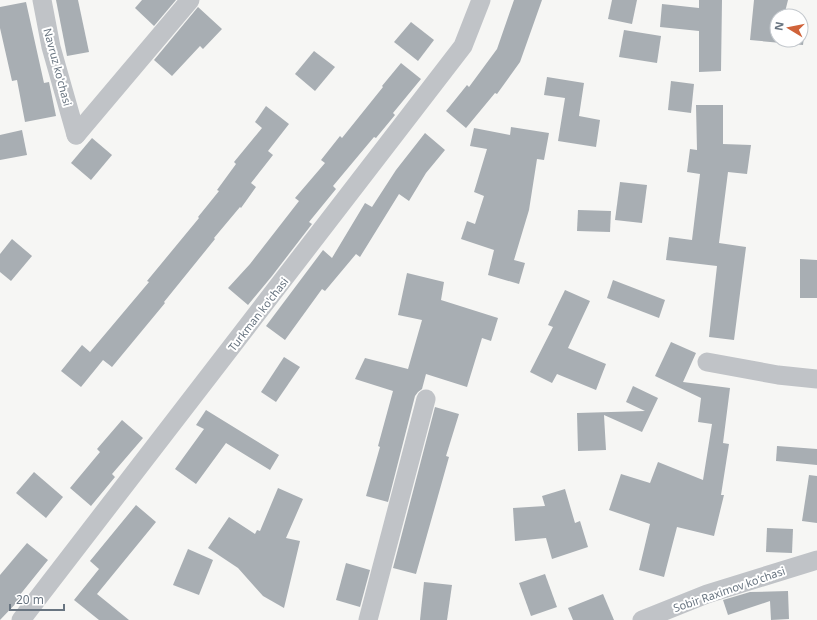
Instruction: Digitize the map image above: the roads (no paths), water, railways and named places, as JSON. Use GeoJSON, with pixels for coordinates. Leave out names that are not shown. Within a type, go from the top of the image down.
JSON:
{"type":"FeatureCollection","features":[{"type":"Feature","properties":{"kind":"street","name":"Navruz ko'chasi"},"geometry":{"type":"LineString","coordinates":[[42,0],[52,47],[76,135],[190,0]]}},
{"type":"Feature","properties":{"kind":"street","name":"Turkman ko'chasi"},"geometry":{"type":"LineString","coordinates":[[22,620],[463,46],[481,0]]}},
{"type":"Feature","properties":{"kind":"street"},"geometry":{"type":"LineString","coordinates":[[707,362],[778,375],[817,379]]}},
{"type":"Feature","properties":{"kind":"street"},"geometry":{"type":"LineString","coordinates":[[368,620],[426,399]]}},
{"type":"Feature","properties":{"kind":"street","name":"Sobir Raximov ko'chasi"},"geometry":{"type":"LineString","coordinates":[[642,620],[707,594],[817,560]]}}]}
